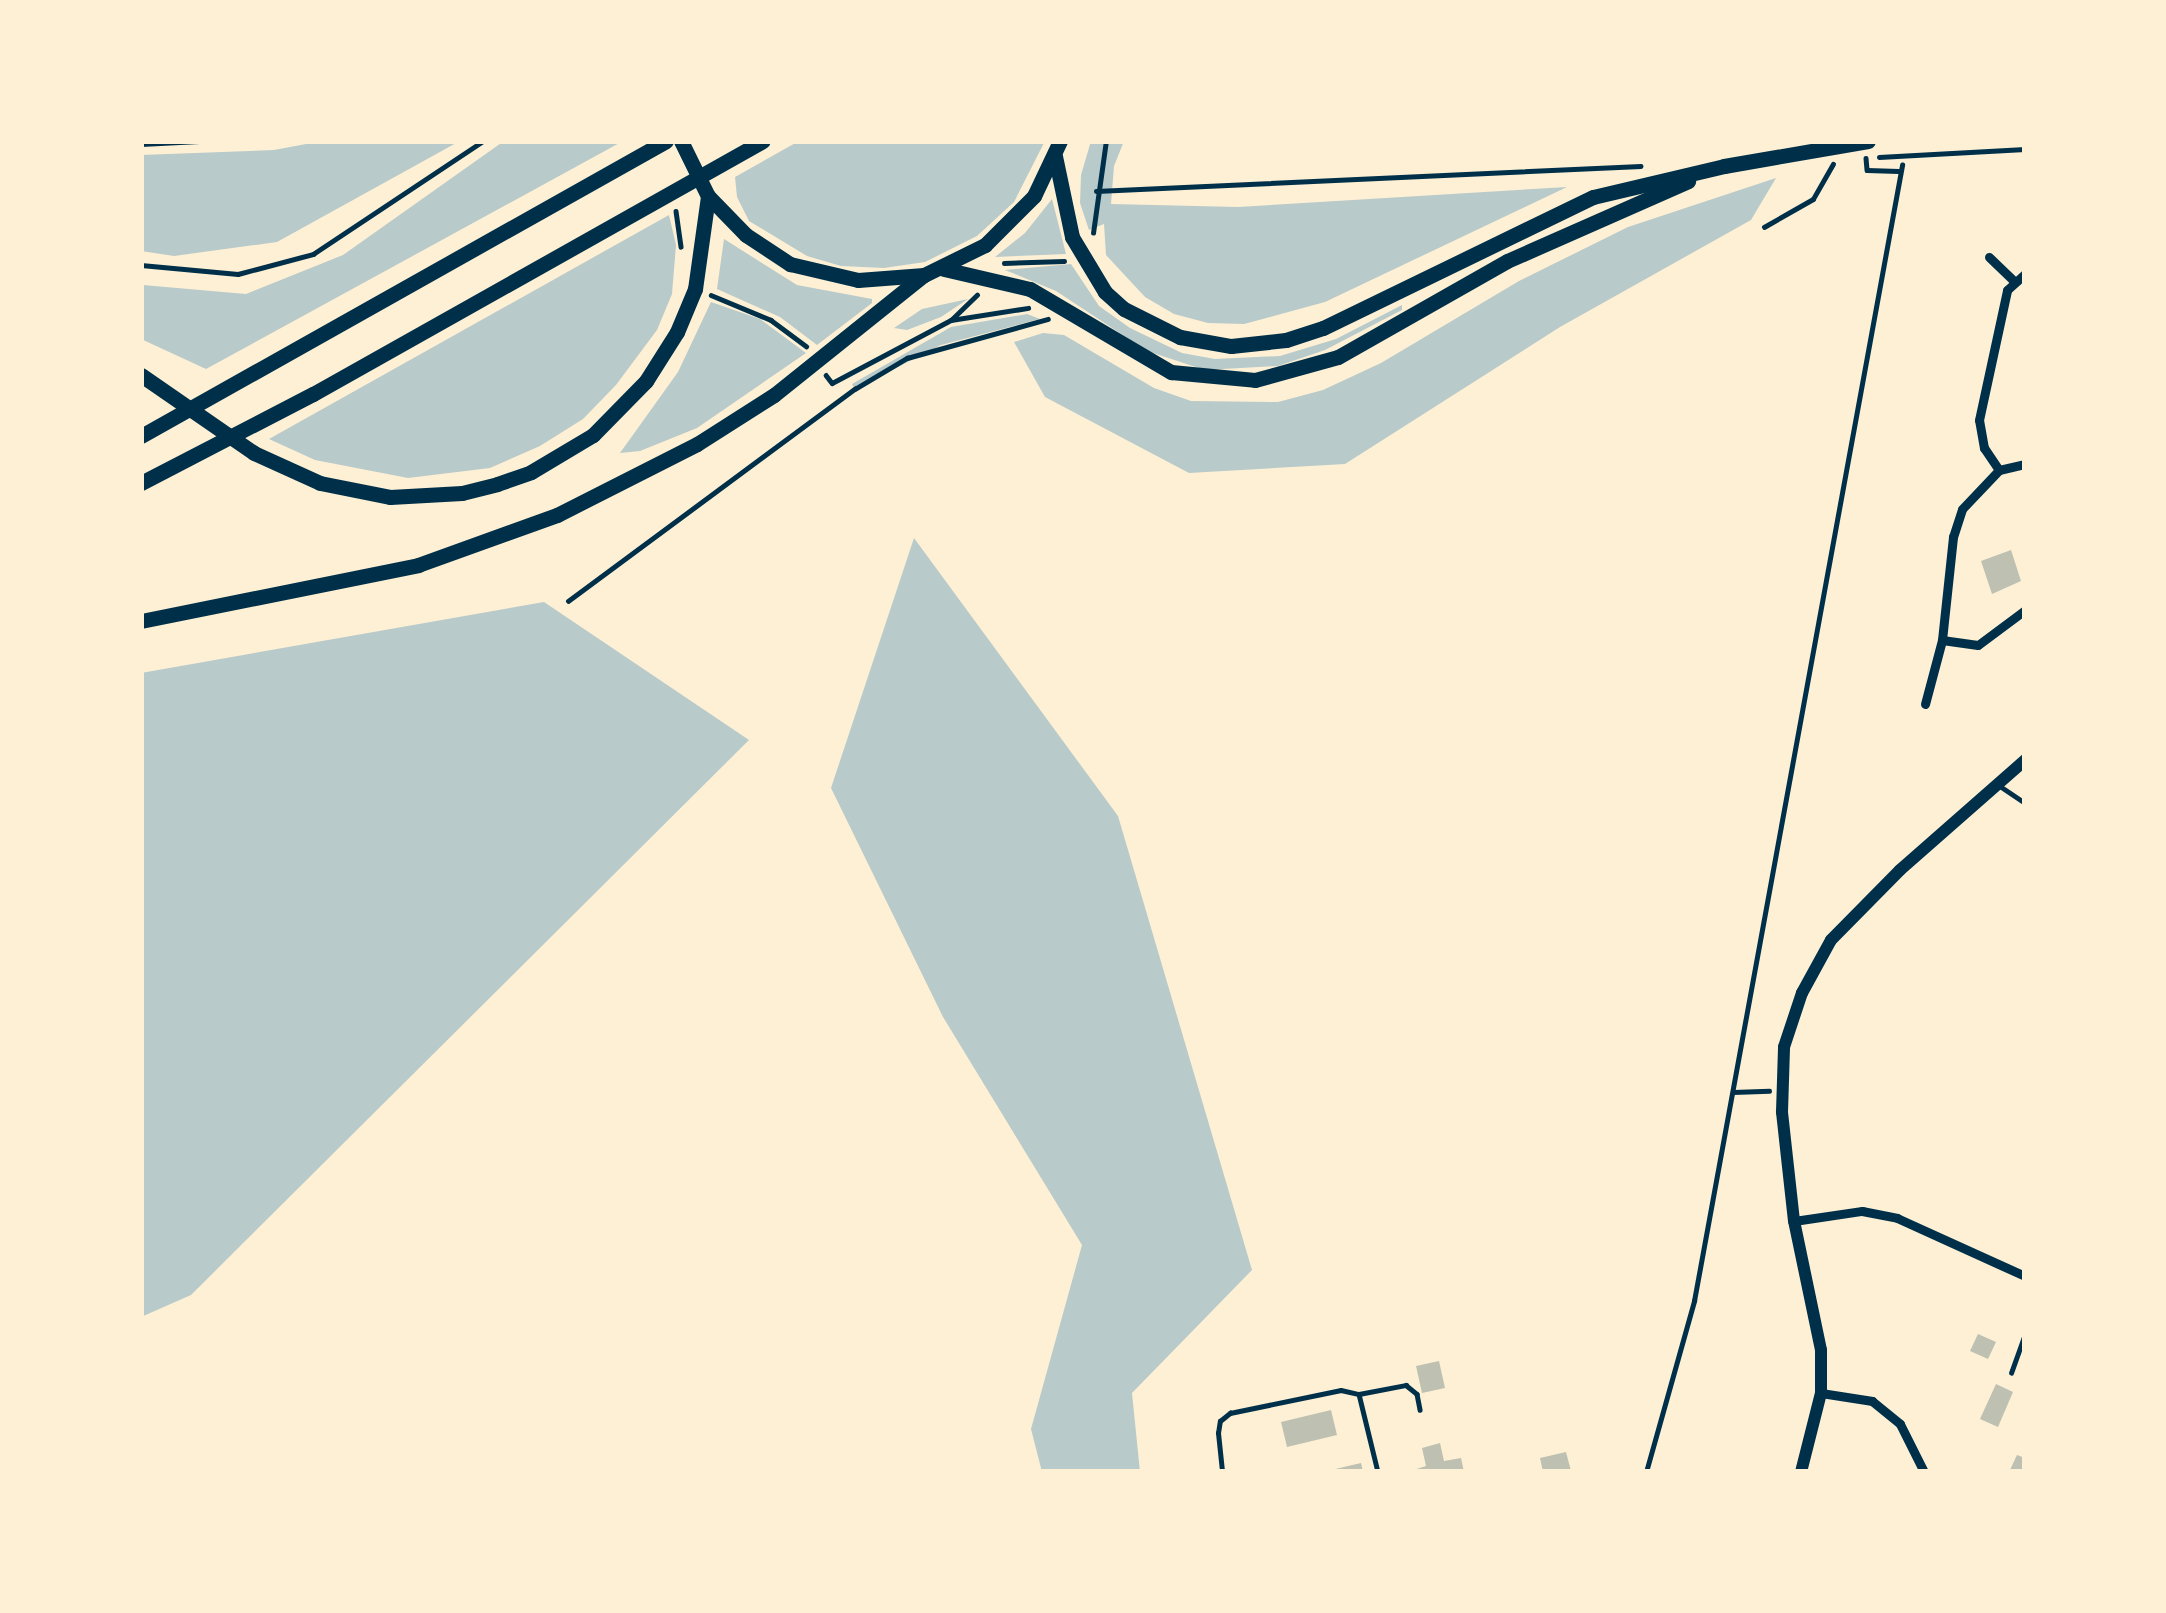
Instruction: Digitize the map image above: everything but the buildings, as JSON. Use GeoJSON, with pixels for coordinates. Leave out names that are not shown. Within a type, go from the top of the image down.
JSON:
{"type":"FeatureCollection","features":[{"type":"Feature","properties":{"kind":"main road"},"geometry":{"type":"LineString","coordinates":[[141,436],[666,141]]}},
{"type":"Feature","properties":{"kind":"main road"},"geometry":{"type":"LineString","coordinates":[[681,141],[708,196],[764,249],[809,272],[858,280],[924,275],[985,245],[1018,216],[1058,148]]}},
{"type":"Feature","properties":{"kind":"main road"},"geometry":{"type":"LineString","coordinates":[[148,480],[313,394],[763,141]]}},
{"type":"Feature","properties":{"kind":"main road"},"geometry":{"type":"LineString","coordinates":[[1058,148],[1072,237],[1105,292],[1124,308],[1180,338],[1231,346],[1286,340],[1323,328],[1580,202],[1724,166],[1867,150]]}},
{"type":"Feature","properties":{"kind":"main road"},"geometry":{"type":"LineString","coordinates":[[944,269],[1007,282],[1067,310],[1171,372],[1228,381],[1282,376],[1338,357],[1550,240],[1724,166]]}},
{"type":"Feature","properties":{"kind":"main road"},"geometry":{"type":"LineString","coordinates":[[141,375],[254,453],[320,483],[354,492],[426,497],[497,484],[531,472],[593,435],[646,381],[688,310],[701,267],[708,196]]}},
{"type":"Feature","properties":{"kind":"main road"},"geometry":{"type":"LineString","coordinates":[[141,621],[418,566],[557,515],[663,463],[774,395],[924,275]]}},
{"type":"Feature","properties":{"kind":"street"},"geometry":{"type":"LineString","coordinates":[[1989,257],[2014,281]]}},
{"type":"Feature","properties":{"kind":"street"},"geometry":{"type":"LineString","coordinates":[[1999,470],[1984,448],[1979,420],[2002,304],[2014,281],[2025,274]]}},
{"type":"Feature","properties":{"kind":"street"},"geometry":{"type":"LineString","coordinates":[[1925,704],[1942,640],[1953,537],[1962,509],[1999,470],[2025,464]]}},
{"type":"Feature","properties":{"kind":"street"},"geometry":{"type":"LineString","coordinates":[[1942,640],[1978,645],[2025,610]]}},
{"type":"Feature","properties":{"kind":"street"},"geometry":{"type":"LineString","coordinates":[[1801,1472],[1821,1393],[1821,1350],[1794,1221],[1784,1047],[1802,993],[1831,940],[2025,760]]}},
{"type":"Feature","properties":{"kind":"street"},"geometry":{"type":"LineString","coordinates":[[1794,1221],[1862,1211],[1898,1218],[2025,1276]]}},
{"type":"Feature","properties":{"kind":"street"},"geometry":{"type":"LineString","coordinates":[[1821,1393],[1872,1401],[1900,1424],[1924,1472]]}},
{"type":"Feature","properties":{"kind":"lane"},"geometry":{"type":"LineString","coordinates":[[1998,784],[2025,803]]}},
{"type":"Feature","properties":{"kind":"lane"},"geometry":{"type":"LineString","coordinates":[[2011,1373],[2025,1334]]}},
{"type":"Feature","properties":{"kind":"lane"},"geometry":{"type":"LineString","coordinates":[[1222,1471],[1218,1433],[1220,1421],[1231,1413],[1328,1391],[1359,1394],[1406,1385],[1417,1394],[1420,1410]]}},
{"type":"Feature","properties":{"kind":"lane"},"geometry":{"type":"LineString","coordinates":[[1359,1394],[1378,1472]]}},
{"type":"Feature","properties":{"kind":"path"},"geometry":{"type":"LineString","coordinates":[[141,144],[200,141]]}},
{"type":"Feature","properties":{"kind":"path"},"geometry":{"type":"LineString","coordinates":[[141,266],[238,274],[313,254],[483,141]]}},
{"type":"Feature","properties":{"kind":"path"},"geometry":{"type":"LineString","coordinates":[[1092,237],[1106,141]]}},
{"type":"Feature","properties":{"kind":"path"},"geometry":{"type":"LineString","coordinates":[[1810,168],[1833,155],[1867,150],[2025,149]]}},
{"type":"Feature","properties":{"kind":"path"},"geometry":{"type":"LineString","coordinates":[[1646,1472],[1694,1301],[1901,168],[1867,170],[1867,150]]}},
{"type":"Feature","properties":{"kind":"path"},"geometry":{"type":"LineString","coordinates":[[1764,227],[1825,188],[1833,155]]}},
{"type":"Feature","properties":{"kind":"path"},"geometry":{"type":"LineString","coordinates":[[1096,190],[1613,167]]}},
{"type":"Feature","properties":{"kind":"path"},"geometry":{"type":"LineString","coordinates":[[1004,263],[1062,262]]}},
{"type":"Feature","properties":{"kind":"path"},"geometry":{"type":"LineString","coordinates":[[715,297],[771,320],[808,348]]}},
{"type":"Feature","properties":{"kind":"path"},"geometry":{"type":"LineString","coordinates":[[832,383],[951,320],[974,299]]}},
{"type":"Feature","properties":{"kind":"path"},"geometry":{"type":"LineString","coordinates":[[951,320],[1067,310]]}},
{"type":"Feature","properties":{"kind":"path"},"geometry":{"type":"LineString","coordinates":[[568,601],[855,389],[907,358],[1067,310]]}},
{"type":"Feature","properties":{"kind":"path"},"geometry":{"type":"LineString","coordinates":[[1733,1092],[1783,1088]]}},
{"type":"Feature","properties":{"kind":"shaded area"},"geometry":{"type":"Polygon","coordinates":[[[322,141],[458,142],[277,242],[174,256],[141,251],[141,155],[274,150],[322,141]]]}},
{"type":"Feature","properties":{"kind":"shaded area"},"geometry":{"type":"Polygon","coordinates":[[[504,141],[623,141],[206,369],[141,339],[143,285],[246,294],[343,255],[504,141]]]}},
{"type":"Feature","properties":{"kind":"shaded area"},"geometry":{"type":"Polygon","coordinates":[[[799,141],[1045,141],[1014,202],[977,236],[925,262],[884,268],[841,266],[807,256],[749,221],[737,197],[735,177],[799,141]]]}},
{"type":"Feature","properties":{"kind":"shaded area"},"geometry":{"type":"Polygon","coordinates":[[[1091,141],[1124,141],[1114,166],[1111,204],[1238,207],[1567,187],[1325,302],[1244,324],[1208,323],[1174,314],[1145,297],[1106,255],[1104,224],[1089,230],[1080,203],[1081,175],[1091,141]]]}},
{"type":"Feature","properties":{"kind":"shaded area"},"geometry":{"type":"Polygon","coordinates":[[[1776,178],[1751,220],[1560,327],[1345,464],[1189,473],[1045,397],[1014,342],[1043,333],[1064,335],[1154,388],[1191,401],[1278,402],[1323,390],[1381,363],[1519,281],[1628,227],[1776,178]]]}},
{"type":"Feature","properties":{"kind":"shaded area"},"geometry":{"type":"Polygon","coordinates":[[[1052,199],[1066,254],[995,257],[1025,233],[1052,199]]]}},
{"type":"Feature","properties":{"kind":"shaded area"},"geometry":{"type":"Polygon","coordinates":[[[669,215],[676,245],[672,294],[657,330],[616,385],[583,419],[540,446],[490,468],[408,478],[315,460],[269,439],[669,215]]]}},
{"type":"Feature","properties":{"kind":"shaded area"},"geometry":{"type":"Polygon","coordinates":[[[724,239],[797,285],[872,299],[872,303],[817,345],[780,317],[717,289],[724,239]]]}},
{"type":"Feature","properties":{"kind":"shaded area"},"geometry":{"type":"Polygon","coordinates":[[[1071,264],[1099,306],[1130,328],[1182,353],[1215,359],[1280,356],[1336,339],[1402,305],[1402,310],[1325,350],[1278,366],[1205,370],[1147,351],[1056,291],[1005,270],[1071,264]]]}},
{"type":"Feature","properties":{"kind":"shaded area"},"geometry":{"type":"Polygon","coordinates":[[[968,299],[941,317],[907,330],[894,328],[922,309],[968,299]]]}},
{"type":"Feature","properties":{"kind":"shaded area"},"geometry":{"type":"Polygon","coordinates":[[[711,302],[760,319],[806,353],[697,428],[640,451],[620,453],[678,372],[711,302]]]}},
{"type":"Feature","properties":{"kind":"shaded area"},"geometry":{"type":"Polygon","coordinates":[[[1027,314],[1040,319],[941,345],[855,389],[852,384],[951,327],[1027,314]]]}},
{"type":"Feature","properties":{"kind":"shaded area"},"geometry":{"type":"Polygon","coordinates":[[[914,538],[1118,816],[1252,1270],[1132,1393],[1140,1472],[1042,1472],[1031,1429],[1082,1245],[943,1017],[831,788],[914,538]]]}},
{"type":"Feature","properties":{"kind":"shaded area"},"geometry":{"type":"Polygon","coordinates":[[[544,602],[749,740],[191,1295],[141,1317],[141,673],[544,602]]]}}]}
